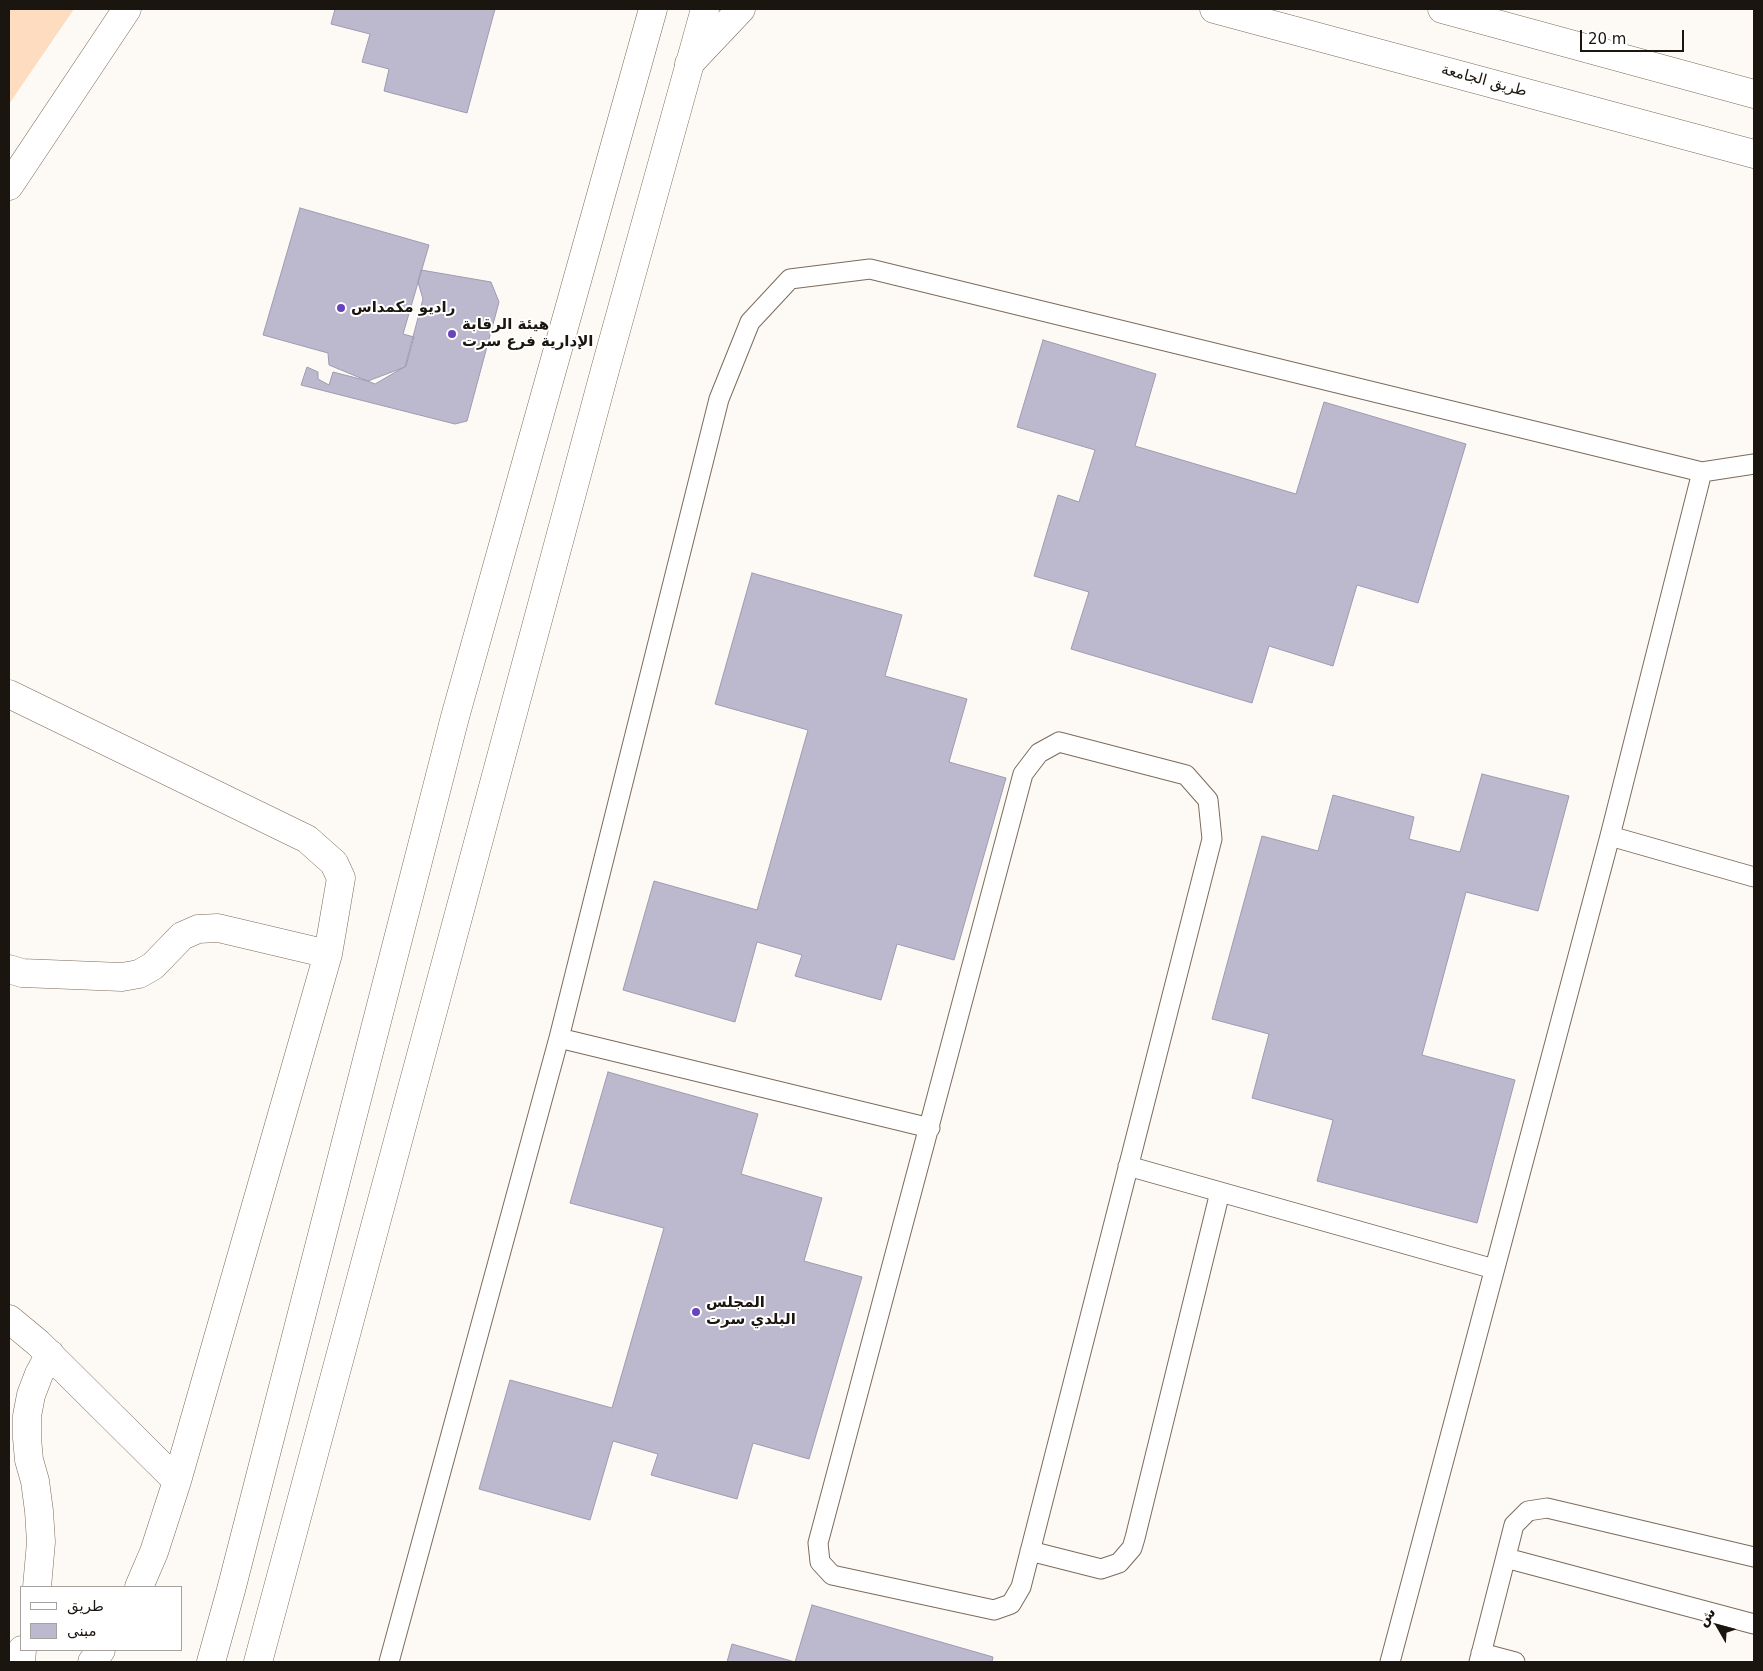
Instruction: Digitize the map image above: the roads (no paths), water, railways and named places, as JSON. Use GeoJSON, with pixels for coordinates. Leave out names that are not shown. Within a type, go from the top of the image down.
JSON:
{"type":"FeatureCollection","features":[{"type":"Feature","properties":{"kind":"main road"},"geometry":{"type":"LineString","coordinates":[[9,186],[127,9]]}},
{"type":"Feature","properties":{"kind":"main road"},"geometry":{"type":"LineString","coordinates":[[211,1662],[455,717],[653,9]]}},
{"type":"Feature","properties":{"kind":"main road"},"geometry":{"type":"LineString","coordinates":[[258,1662],[605,370],[705,9]]}},
{"type":"Feature","properties":{"kind":"main road"},"geometry":{"type":"LineString","coordinates":[[689,64],[742,9]]}},
{"type":"Feature","properties":{"kind":"main road","name":"طريق الجامعة"},"geometry":{"type":"LineString","coordinates":[[1214,9],[1271,16],[1754,154]]}},
{"type":"Feature","properties":{"kind":"main road"},"geometry":{"type":"LineString","coordinates":[[1442,9],[1754,94]]}},
{"type":"Feature","properties":{"kind":"main road"},"geometry":{"type":"LineString","coordinates":[[9,694],[307,839],[334,863],[341,878],[328,954],[177,1481],[154,1552],[139,1586]]}},
{"type":"Feature","properties":{"kind":"main road"},"geometry":{"type":"LineString","coordinates":[[13,976],[122,977],[139,974],[154,966],[182,936],[198,929],[218,928],[328,954]]}},
{"type":"Feature","properties":{"kind":"main road"},"geometry":{"type":"LineString","coordinates":[[9,1319],[50,1354],[177,1481]]}},
{"type":"Feature","properties":{"kind":"main road"},"geometry":{"type":"LineString","coordinates":[[36,1586],[40,1542],[39,1511],[35,1480],[29,1460],[27,1416],[39,1374],[50,1354]]}},
{"type":"Feature","properties":{"kind":"main road"},"geometry":{"type":"LineString","coordinates":[[92,1662],[100,1651]]}},
{"type":"Feature","properties":{"kind":"lane"},"geometry":{"type":"LineString","coordinates":[[389,1662],[559,1038],[719,399],[750,322],[790,279],[870,269],[1702,472],[1754,464]]}},
{"type":"Feature","properties":{"kind":"lane"},"geometry":{"type":"LineString","coordinates":[[1390,1662],[1610,836],[1702,472]]}},
{"type":"Feature","properties":{"kind":"lane"},"geometry":{"type":"LineString","coordinates":[[1059,742],[1186,775],[1208,800],[1212,839],[1128,1166],[1021,1588],[1011,1604],[994,1610],[832,1575],[820,1562],[818,1543],[1023,774],[1039,753],[1059,742]]}},
{"type":"Feature","properties":{"kind":"lane"},"geometry":{"type":"LineString","coordinates":[[1610,836],[1754,877]]}},
{"type":"Feature","properties":{"kind":"lane"},"geometry":{"type":"LineString","coordinates":[[559,1038],[930,1128]]}},
{"type":"Feature","properties":{"kind":"lane"},"geometry":{"type":"LineString","coordinates":[[1128,1166],[1494,1269]]}},
{"type":"Feature","properties":{"kind":"lane"},"geometry":{"type":"LineString","coordinates":[[1030,1551],[1101,1570],[1120,1563],[1132,1548],[1220,1192]]}},
{"type":"Feature","properties":{"kind":"lane"},"geometry":{"type":"LineString","coordinates":[[1515,1662],[1480,1658],[1514,1525],[1528,1511],[1547,1508],[1754,1557]]}},
{"type":"Feature","properties":{"kind":"lane"},"geometry":{"type":"LineString","coordinates":[[1506,1558],[1754,1624]]}},
{"type":"Feature","properties":{"kind":"place","name":"راديو مكمداس"},"geometry":{"type":"Point","coordinates":[341,308]}},
{"type":"Feature","properties":{"kind":"place","name":"هيئة الرقابة الإدارية فرع سرت"},"geometry":{"type":"Point","coordinates":[452,334]}},
{"type":"Feature","properties":{"kind":"place","name":"المجلس البلدي سرت"},"geometry":{"type":"Point","coordinates":[696,1312]}}]}
